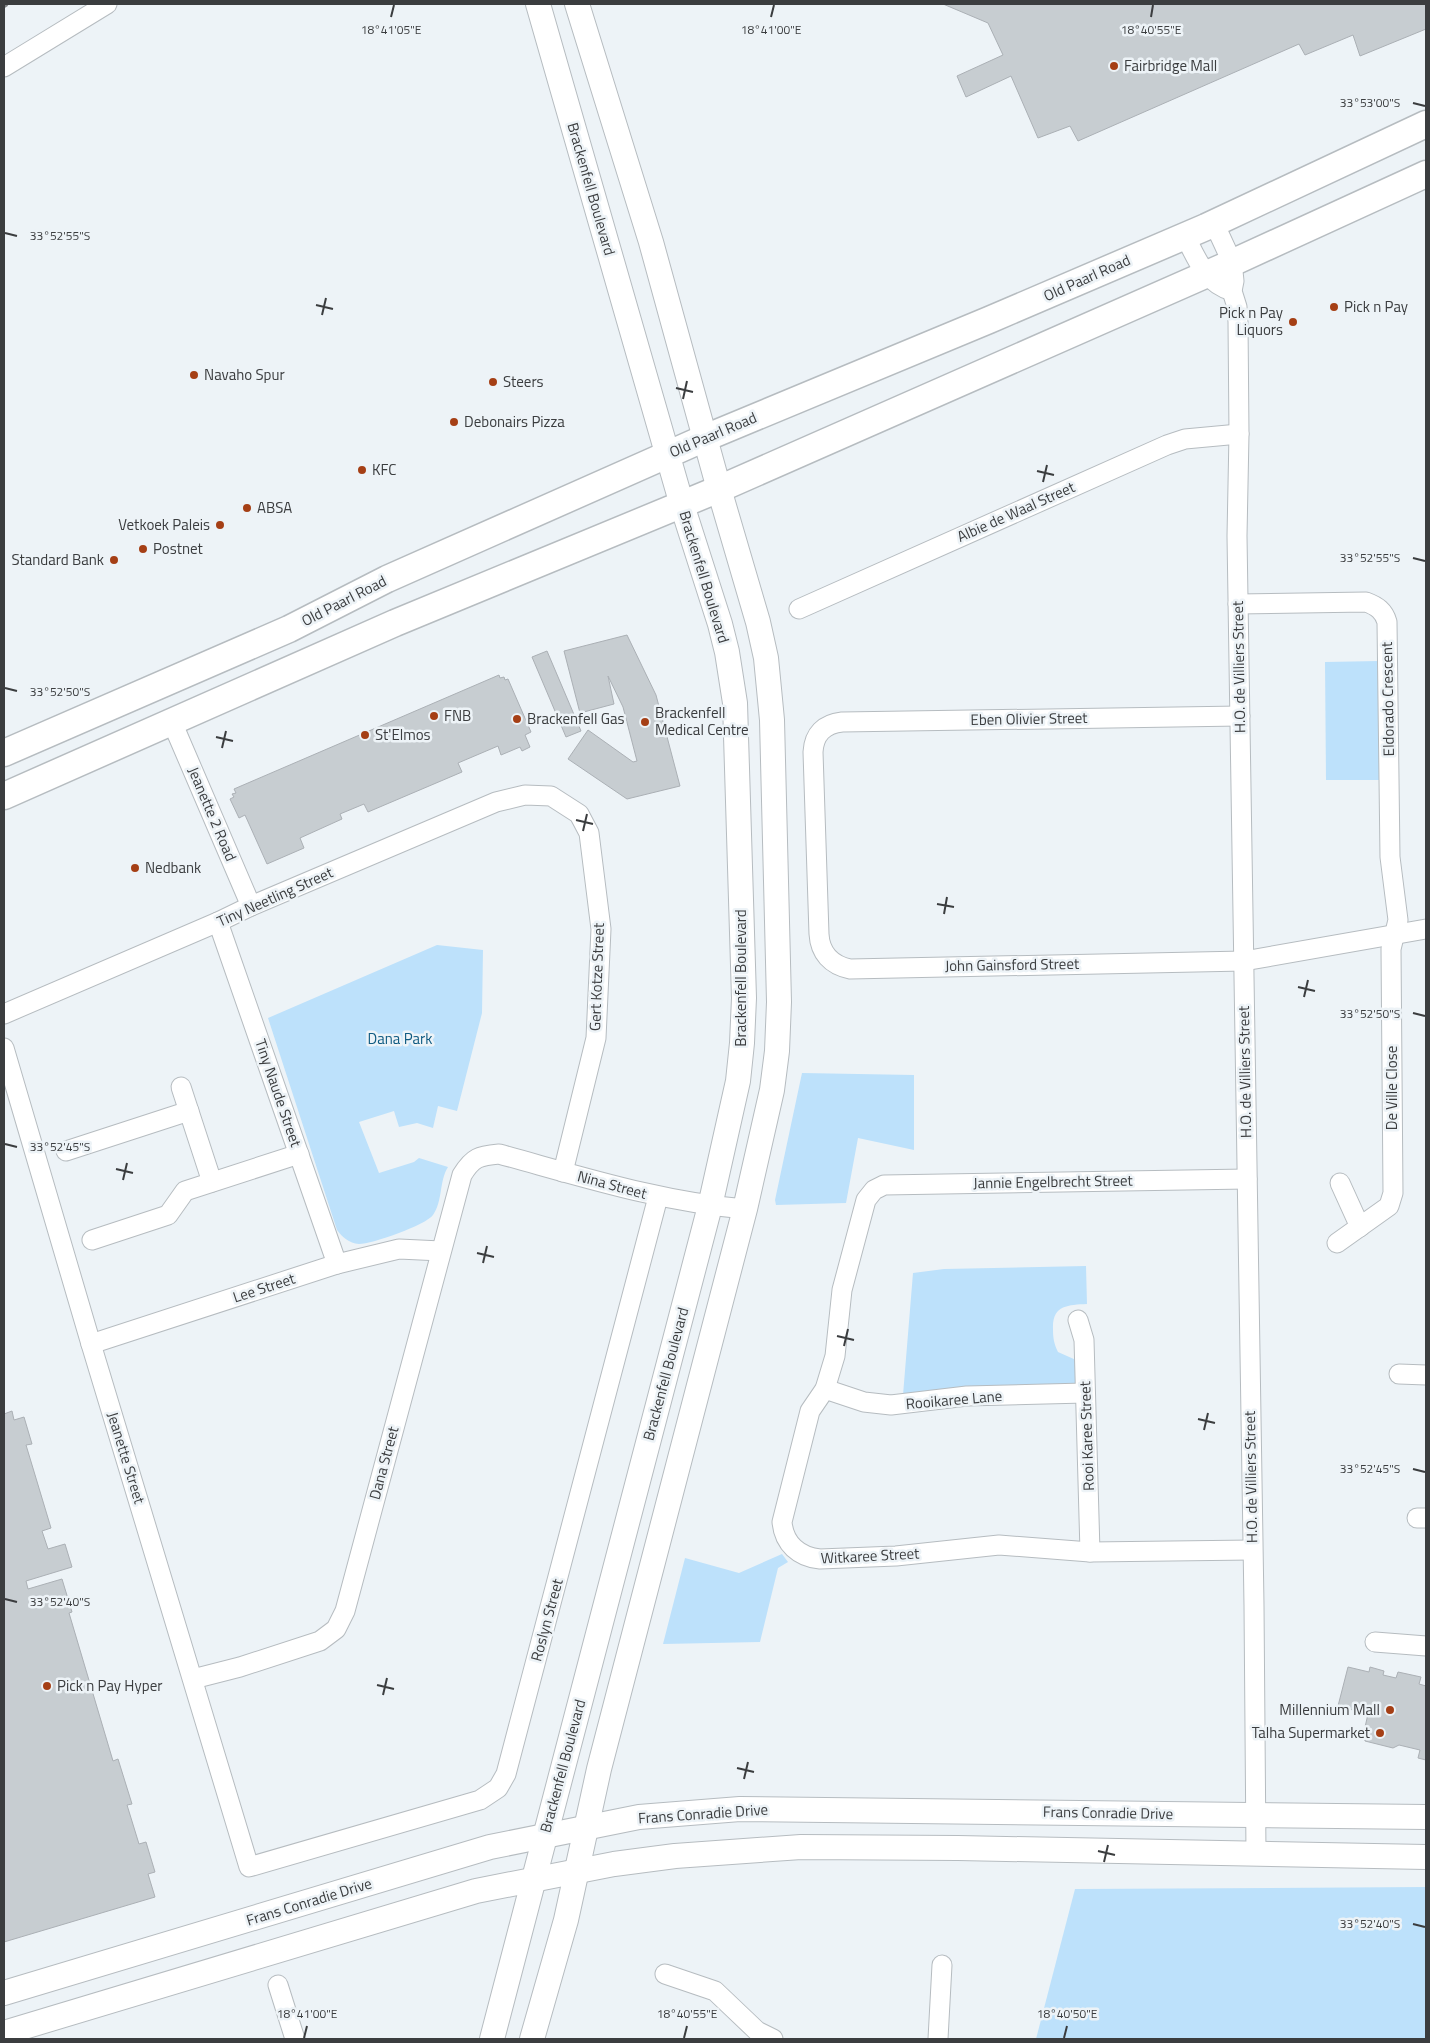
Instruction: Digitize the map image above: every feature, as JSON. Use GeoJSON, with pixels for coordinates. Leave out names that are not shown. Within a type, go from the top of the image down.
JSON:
{"type":"FeatureCollection","features":[{"type":"Feature","properties":{"kind":"main road","name":"Old Paarl Road"},"geometry":{"type":"LineString","coordinates":[[4,753],[289,629],[387,579],[705,438],[1185,236],[1426,124]]}},
{"type":"Feature","properties":{"kind":"main road"},"geometry":{"type":"LineString","coordinates":[[4,796],[396,623],[719,490],[1426,174]]}},
{"type":"Feature","properties":{"kind":"street"},"geometry":{"type":"LineString","coordinates":[[4,67],[107,4]]}},
{"type":"Feature","properties":{"kind":"street","name":"Brackenfell Boulevard"},"geometry":{"type":"LineString","coordinates":[[492,2039],[710,1206],[732,1112],[742,1043],[744,998],[735,703],[732,673],[720,624],[667,455],[538,4]]}},
{"type":"Feature","properties":{"kind":"street"},"geometry":{"type":"LineString","coordinates":[[532,2039],[566,1920],[599,1769],[745,1210],[766,1122],[777,1051],[779,1002],[772,720],[766,658],[758,622],[719,490],[651,242],[577,4]]}},
{"type":"Feature","properties":{"kind":"street"},"geometry":{"type":"LineString","coordinates":[[1214,223],[1232,262]]}},
{"type":"Feature","properties":{"kind":"street"},"geometry":{"type":"LineString","coordinates":[[1185,236],[1205,274],[1219,287],[1232,291]]}},
{"type":"Feature","properties":{"kind":"street","name":"H.O. de Villiers Street"},"geometry":{"type":"LineString","coordinates":[[1232,262],[1234,281],[1232,291],[1237,307],[1238,322],[1239,434],[1237,536],[1256,1853]]}},
{"type":"Feature","properties":{"kind":"street","name":"Albie de Waal Street"},"geometry":{"type":"LineString","coordinates":[[799,609],[1167,445],[1185,439],[1239,434]]}},
{"type":"Feature","properties":{"kind":"street","name":"Eldorado Crescent"},"geometry":{"type":"LineString","coordinates":[[1238,604],[1366,602],[1380,609],[1386,616],[1390,857],[1398,920],[1395,934]]}},
{"type":"Feature","properties":{"kind":"street","name":"Eben Olivier Street"},"geometry":{"type":"LineString","coordinates":[[820,732],[834,723],[842,722],[1240,716]]}},
{"type":"Feature","properties":{"kind":"street","name":"Jeanette 2 Road"},"geometry":{"type":"LineString","coordinates":[[172,722],[251,906]]}},
{"type":"Feature","properties":{"kind":"street","name":"John Gainsford Street"},"geometry":{"type":"LineString","coordinates":[[820,732],[816,738],[813,752],[819,941],[825,954],[836,964],[850,969],[1244,961],[1426,929]]}},
{"type":"Feature","properties":{"kind":"street","name":"Tiny Neetling Street"},"geometry":{"type":"LineString","coordinates":[[4,1014],[496,802],[525,795],[551,796]]}},
{"type":"Feature","properties":{"kind":"street","name":"Gert Kotze Street"},"geometry":{"type":"LineString","coordinates":[[551,796],[579,814],[589,833],[601,929],[596,1038],[563,1172]]}},
{"type":"Feature","properties":{"kind":"street","name":"Tiny Naude Street"},"geometry":{"type":"LineString","coordinates":[[218,922],[337,1264]]}},
{"type":"Feature","properties":{"kind":"street","name":"De Ville Close"},"geometry":{"type":"LineString","coordinates":[[1337,1243],[1389,1206],[1393,1193],[1391,949],[1395,934]]}},
{"type":"Feature","properties":{"kind":"street","name":"Jeanette Street"},"geometry":{"type":"LineString","coordinates":[[4,1048],[249,1868]]}},
{"type":"Feature","properties":{"kind":"street"},"geometry":{"type":"LineString","coordinates":[[181,1087],[212,1182]]}},
{"type":"Feature","properties":{"kind":"street"},"geometry":{"type":"LineString","coordinates":[[66,1151],[189,1111]]}},
{"type":"Feature","properties":{"kind":"street"},"geometry":{"type":"LineString","coordinates":[[92,1240],[168,1215],[185,1191],[299,1154]]}},
{"type":"Feature","properties":{"kind":"street","name":"Nina Street"},"geometry":{"type":"LineString","coordinates":[[480,1156],[499,1154],[658,1197],[745,1210]]}},
{"type":"Feature","properties":{"kind":"street","name":"Dana Street"},"geometry":{"type":"LineString","coordinates":[[193,1679],[240,1667],[320,1641],[336,1629],[345,1612],[462,1175],[468,1164],[480,1156]]}},
{"type":"Feature","properties":{"kind":"street","name":"Jannie Engelbrecht Street"},"geometry":{"type":"LineString","coordinates":[[866,1200],[874,1190],[884,1185],[1247,1179]]}},
{"type":"Feature","properties":{"kind":"street"},"geometry":{"type":"LineString","coordinates":[[1340,1183],[1360,1227]]}},
{"type":"Feature","properties":{"kind":"street","name":"Roslyn Street"},"geometry":{"type":"LineString","coordinates":[[249,1868],[480,1800],[498,1788],[506,1774],[658,1197]]}},
{"type":"Feature","properties":{"kind":"street","name":"Witkaree Street"},"geometry":{"type":"LineString","coordinates":[[866,1200],[842,1290],[835,1356],[825,1389],[810,1412],[783,1514],[785,1537],[795,1551],[820,1559],[896,1556],[999,1545],[1090,1552],[1252,1550]]}},
{"type":"Feature","properties":{"kind":"street","name":"Lee Street"},"geometry":{"type":"LineString","coordinates":[[91,1344],[337,1264],[399,1249],[441,1250]]}},
{"type":"Feature","properties":{"kind":"street","name":"Rooi Karee Street"},"geometry":{"type":"LineString","coordinates":[[1078,1320],[1084,1340],[1090,1552]]}},
{"type":"Feature","properties":{"kind":"street"},"geometry":{"type":"LineString","coordinates":[[1399,1374],[1426,1375]]}},
{"type":"Feature","properties":{"kind":"street","name":"Rooikaree Lane"},"geometry":{"type":"LineString","coordinates":[[825,1389],[864,1402],[892,1405],[967,1396],[1085,1393]]}},
{"type":"Feature","properties":{"kind":"street"},"geometry":{"type":"LineString","coordinates":[[1375,1642],[1426,1646]]}},
{"type":"Feature","properties":{"kind":"street","name":"Frans Conradie Drive"},"geometry":{"type":"LineString","coordinates":[[4,1993],[490,1847],[639,1817],[740,1809],[1426,1817]]}},
{"type":"Feature","properties":{"kind":"street"},"geometry":{"type":"LineString","coordinates":[[4,2033],[476,1891],[621,1863],[675,1856],[801,1847],[1426,1857]]}},
{"type":"Feature","properties":{"kind":"street"},"geometry":{"type":"LineString","coordinates":[[938,2039],[942,1965]]}},
{"type":"Feature","properties":{"kind":"street"},"geometry":{"type":"LineString","coordinates":[[665,1974],[715,1991],[757,2031],[773,2039]]}},
{"type":"Feature","properties":{"kind":"street"},"geometry":{"type":"LineString","coordinates":[[278,1985],[295,2039]]}},
{"type":"Feature","properties":{"kind":"green space"},"geometry":{"type":"Polygon","coordinates":[[[1379,661],[1380,780],[1326,780],[1325,662],[1379,661]]]}},
{"type":"Feature","properties":{"kind":"green space","name":"Dana Park"},"geometry":{"type":"Polygon","coordinates":[[[437,945],[483,950],[482,1013],[457,1111],[438,1106],[433,1128],[417,1123],[399,1127],[394,1111],[359,1122],[379,1173],[414,1162],[419,1158],[448,1167],[443,1178],[438,1204],[433,1215],[420,1224],[375,1241],[355,1243],[346,1239],[337,1230],[268,1018],[437,945]]]}},
{"type":"Feature","properties":{"kind":"green space"},"geometry":{"type":"Polygon","coordinates":[[[802,1073],[914,1075],[914,1150],[858,1138],[846,1203],[776,1205],[775,1200],[802,1073]]]}},
{"type":"Feature","properties":{"kind":"green space"},"geometry":{"type":"Polygon","coordinates":[[[1086,1266],[1087,1304],[1062,1308],[1055,1315],[1053,1321],[1054,1338],[1058,1352],[1076,1360],[1077,1383],[903,1395],[913,1273],[944,1269],[1086,1266]]]}},
{"type":"Feature","properties":{"kind":"green space"},"geometry":{"type":"Polygon","coordinates":[[[782,1554],[788,1562],[778,1568],[760,1642],[663,1644],[685,1558],[739,1573],[782,1554]]]}},
{"type":"Feature","properties":{"kind":"green space"},"geometry":{"type":"Polygon","coordinates":[[[1426,1887],[1426,2039],[1036,2039],[1075,1889],[1426,1887]]]}},
{"type":"Feature","properties":{"kind":"building","name":"Fairbridge Mall"},"geometry":{"type":"Polygon","coordinates":[[[943,4],[1426,4],[1426,29],[1360,56],[1353,35],[1305,55],[1299,44],[1078,141],[1070,126],[1038,138],[1011,76],[966,97],[957,76],[1003,55],[988,23],[943,4]]]}},
{"type":"Feature","properties":{"kind":"building","name":"Brackenfell Medical Centre"},"geometry":{"type":"Polygon","coordinates":[[[627,635],[656,695],[680,786],[627,799],[568,759],[588,730],[633,762],[637,761],[623,707],[608,676],[614,704],[580,713],[564,651],[627,635]]]}},
{"type":"Feature","properties":{"kind":"building"},"geometry":{"type":"Polygon","coordinates":[[[547,651],[581,731],[566,737],[532,657],[547,651]]]}},
{"type":"Feature","properties":{"kind":"building"},"geometry":{"type":"Polygon","coordinates":[[[499,675],[500,678],[508,679],[531,732],[525,735],[530,747],[522,751],[520,747],[501,755],[498,746],[458,763],[462,772],[368,812],[364,804],[340,814],[342,819],[300,838],[304,848],[267,864],[245,815],[239,818],[230,799],[234,797],[232,794],[236,793],[234,789],[499,675]]]}},
{"type":"Feature","properties":{"kind":"building","name":"Pick n Pay Hyper"},"geometry":{"type":"Polygon","coordinates":[[[12,1411],[14,1420],[24,1417],[32,1444],[26,1445],[51,1528],[42,1531],[48,1549],[65,1544],[72,1567],[26,1581],[28,1589],[62,1579],[72,1612],[69,1613],[113,1761],[118,1759],[132,1804],[127,1805],[139,1844],[146,1842],[155,1872],[148,1874],[155,1897],[4,1942],[4,1414],[12,1411]]]}},
{"type":"Feature","properties":{"kind":"building","name":"Millennium Mall"},"geometry":{"type":"Polygon","coordinates":[[[1348,1667],[1369,1672],[1370,1667],[1384,1671],[1383,1675],[1396,1678],[1398,1672],[1421,1677],[1419,1684],[1426,1686],[1426,1760],[1418,1758],[1420,1750],[1399,1745],[1393,1748],[1365,1741],[1363,1736],[1368,1714],[1338,1706],[1348,1667]]]}},
{"type":"Feature","properties":{"kind":"place","name":"Fairbridge Mall"},"geometry":{"type":"Point","coordinates":[1114,66]}},
{"type":"Feature","properties":{"kind":"place","name":"Pick n Pay"},"geometry":{"type":"Point","coordinates":[1334,307]}},
{"type":"Feature","properties":{"kind":"place","name":"Pick n Pay Liquors"},"geometry":{"type":"Point","coordinates":[1293,322]}},
{"type":"Feature","properties":{"kind":"place","name":"Navaho Spur"},"geometry":{"type":"Point","coordinates":[194,375]}},
{"type":"Feature","properties":{"kind":"place","name":"Steers"},"geometry":{"type":"Point","coordinates":[493,382]}},
{"type":"Feature","properties":{"kind":"place","name":"Debonairs Pizza"},"geometry":{"type":"Point","coordinates":[454,422]}},
{"type":"Feature","properties":{"kind":"place","name":"KFC"},"geometry":{"type":"Point","coordinates":[362,470]}},
{"type":"Feature","properties":{"kind":"place","name":"ABSA"},"geometry":{"type":"Point","coordinates":[247,508]}},
{"type":"Feature","properties":{"kind":"place","name":"Vetkoek Paleis"},"geometry":{"type":"Point","coordinates":[220,525]}},
{"type":"Feature","properties":{"kind":"place","name":"Postnet"},"geometry":{"type":"Point","coordinates":[143,549]}},
{"type":"Feature","properties":{"kind":"place","name":"Standard Bank"},"geometry":{"type":"Point","coordinates":[114,560]}},
{"type":"Feature","properties":{"kind":"place","name":"FNB"},"geometry":{"type":"Point","coordinates":[434,716]}},
{"type":"Feature","properties":{"kind":"place","name":"Brackenfell Gas"},"geometry":{"type":"Point","coordinates":[517,719]}},
{"type":"Feature","properties":{"kind":"place","name":"Brackenfell Medical Centre"},"geometry":{"type":"Point","coordinates":[645,722]}},
{"type":"Feature","properties":{"kind":"place","name":"St'Elmos"},"geometry":{"type":"Point","coordinates":[365,735]}},
{"type":"Feature","properties":{"kind":"place","name":"Nedbank"},"geometry":{"type":"Point","coordinates":[135,868]}},
{"type":"Feature","properties":{"kind":"place","name":"Pick n Pay Hyper"},"geometry":{"type":"Point","coordinates":[47,1686]}},
{"type":"Feature","properties":{"kind":"place","name":"Millennium Mall"},"geometry":{"type":"Point","coordinates":[1390,1710]}},
{"type":"Feature","properties":{"kind":"place","name":"Talha Supermarket"},"geometry":{"type":"Point","coordinates":[1380,1733]}}]}
